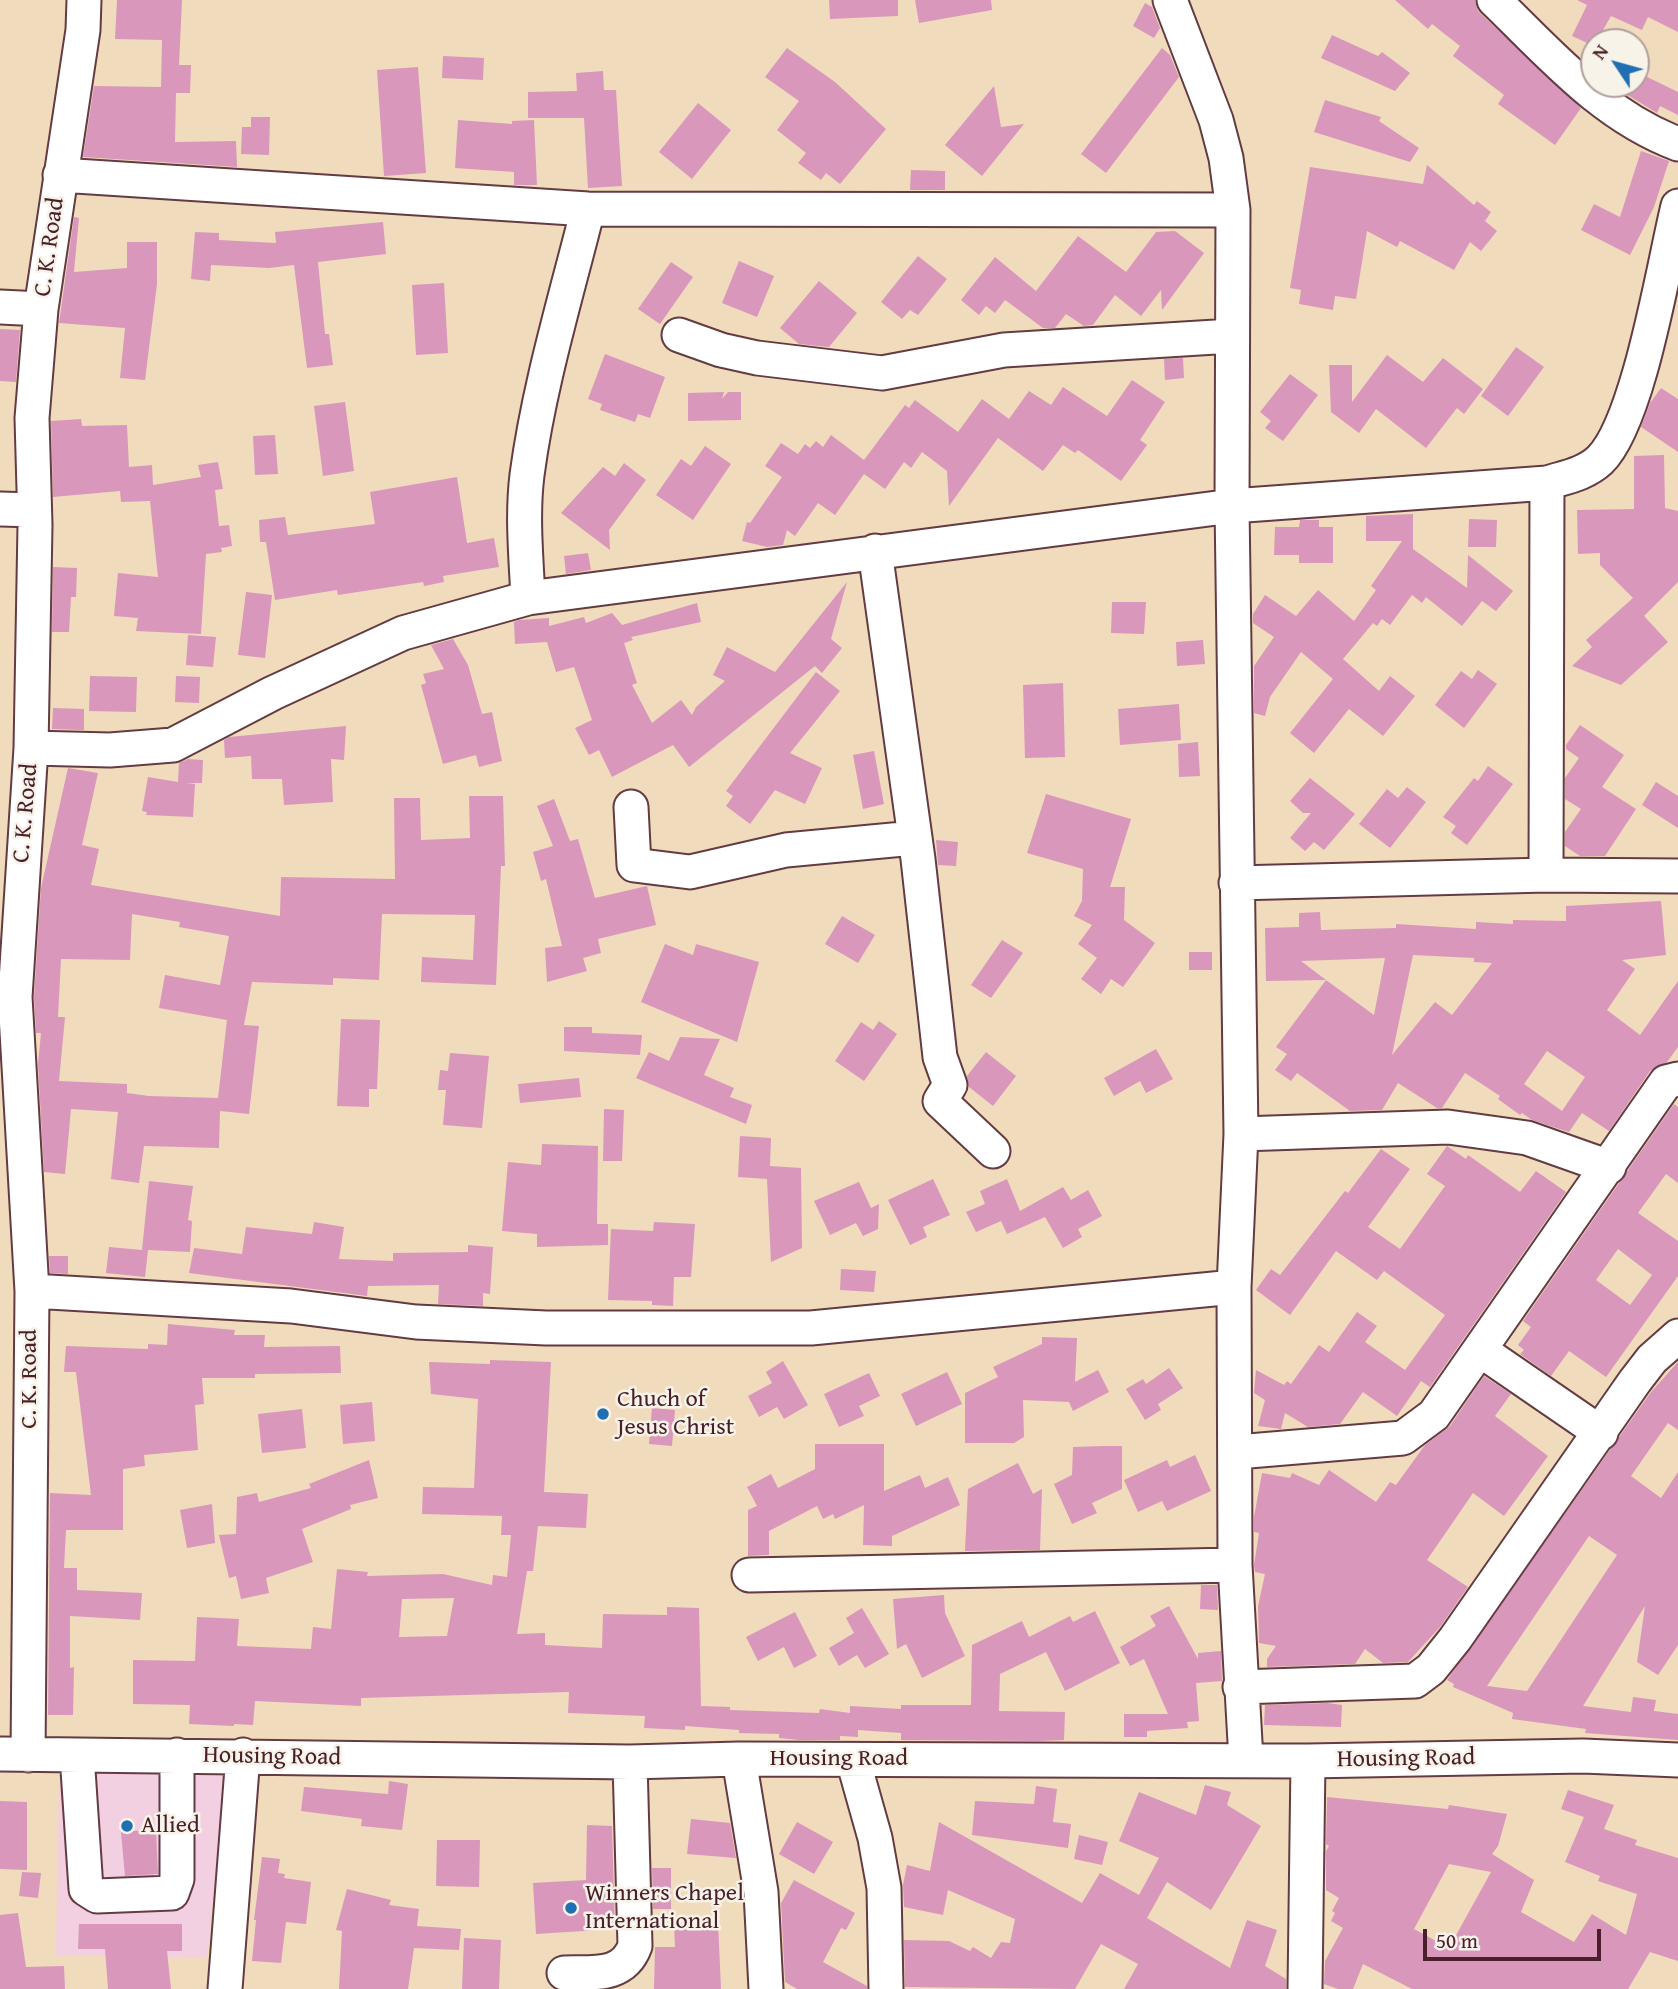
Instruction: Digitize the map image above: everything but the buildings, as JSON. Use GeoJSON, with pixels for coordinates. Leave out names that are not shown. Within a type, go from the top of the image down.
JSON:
{"type":"FeatureCollection","features":[{"type":"Feature","properties":{"kind":"street","name":"C. K. Road"},"geometry":{"type":"LineString","coordinates":[[14,1755],[32,1291],[7,996],[31,748],[34,510],[32,418],[41,309],[83,30],[84,0]]}},
{"type":"Feature","properties":{"kind":"street"},"geometry":{"type":"LineString","coordinates":[[1170,0],[1216,120],[1226,158],[1233,211],[1232,506],[1241,1134],[1234,1287],[1237,1452],[1235,1565],[1246,1760]]}},
{"type":"Feature","properties":{"kind":"street"},"geometry":{"type":"LineString","coordinates":[[1494,0],[1611,110],[1647,133],[1678,144]]}},
{"type":"Feature","properties":{"kind":"street"},"geometry":{"type":"LineString","coordinates":[[60,175],[588,209],[1233,211]]}},
{"type":"Feature","properties":{"kind":"street"},"geometry":{"type":"LineString","coordinates":[[31,748],[110,750],[173,746],[273,693],[403,633],[528,598],[1232,506],[1547,483],[1585,472],[1613,445],[1634,391],[1678,205]]}},
{"type":"Feature","properties":{"kind":"street"},"geometry":{"type":"LineString","coordinates":[[528,598],[525,536],[527,475],[544,382],[588,209]]}},
{"type":"Feature","properties":{"kind":"street"},"geometry":{"type":"LineString","coordinates":[[0,307],[41,309]]}},
{"type":"Feature","properties":{"kind":"street"},"geometry":{"type":"LineString","coordinates":[[679,335],[721,350],[757,358],[871,373],[1004,349],[1232,336]]}},
{"type":"Feature","properties":{"kind":"street"},"geometry":{"type":"LineString","coordinates":[[1546,875],[1547,483]]}},
{"type":"Feature","properties":{"kind":"street"},"geometry":{"type":"LineString","coordinates":[[0,509],[34,510]]}},
{"type":"Feature","properties":{"kind":"street"},"geometry":{"type":"LineString","coordinates":[[875,551],[914,838],[940,1057],[950,1085],[940,1101],[993,1151]]}},
{"type":"Feature","properties":{"kind":"street"},"geometry":{"type":"LineString","coordinates":[[631,807],[634,865],[690,872],[786,850],[914,838]]}},
{"type":"Feature","properties":{"kind":"street"},"geometry":{"type":"LineString","coordinates":[[1236,883],[1546,875],[1678,876]]}},
{"type":"Feature","properties":{"kind":"street"},"geometry":{"type":"LineString","coordinates":[[1237,1452],[1403,1438],[1434,1415],[1666,1082],[1678,1080]]}},
{"type":"Feature","properties":{"kind":"street"},"geometry":{"type":"LineString","coordinates":[[1241,1134],[1448,1127],[1527,1138],[1609,1167]]}},
{"type":"Feature","properties":{"kind":"street"},"geometry":{"type":"LineString","coordinates":[[32,1291],[292,1306],[416,1322],[533,1328],[797,1328],[1234,1287]]}},
{"type":"Feature","properties":{"kind":"street"},"geometry":{"type":"LineString","coordinates":[[1240,1687],[1397,1684],[1424,1676],[1455,1639],[1652,1359],[1678,1336]]}},
{"type":"Feature","properties":{"kind":"street"},"geometry":{"type":"LineString","coordinates":[[1480,1350],[1601,1433]]}},
{"type":"Feature","properties":{"kind":"street"},"geometry":{"type":"LineString","coordinates":[[748,1575],[1235,1565]]}},
{"type":"Feature","properties":{"kind":"street","name":"Housing Road"},"geometry":{"type":"LineString","coordinates":[[14,1755],[243,1755],[629,1762],[739,1759],[1308,1761],[1583,1756],[1678,1760]]}},
{"type":"Feature","properties":{"kind":"street"},"geometry":{"type":"LineString","coordinates":[[77,1755],[86,1889],[97,1896],[172,1892],[177,1880],[177,1755]]}},
{"type":"Feature","properties":{"kind":"street"},"geometry":{"type":"LineString","coordinates":[[225,1989],[243,1755]]}},
{"type":"Feature","properties":{"kind":"street"},"geometry":{"type":"LineString","coordinates":[[739,1759],[761,1892],[766,1989]]}},
{"type":"Feature","properties":{"kind":"street"},"geometry":{"type":"LineString","coordinates":[[853,1760],[875,1838],[884,1888],[886,1989]]}},
{"type":"Feature","properties":{"kind":"street"},"geometry":{"type":"LineString","coordinates":[[1305,1989],[1308,1761]]}},
{"type":"Feature","properties":{"kind":"street"},"geometry":{"type":"LineString","coordinates":[[564,1973],[616,1970],[630,1960],[635,1946],[629,1762]]}},
{"type":"Feature","properties":{"kind":"shaded area"},"geometry":{"type":"Polygon","coordinates":[[[226,1769],[207,1958],[56,1955],[59,1773],[226,1769]]]}},
{"type":"Feature","properties":{"kind":"place","name":"Chuch of Jesus Christ"},"geometry":{"type":"Point","coordinates":[603,1414]}},
{"type":"Feature","properties":{"kind":"place","name":"Allied"},"geometry":{"type":"Point","coordinates":[127,1826]}},
{"type":"Feature","properties":{"kind":"place","name":"Winners Chapel International"},"geometry":{"type":"Point","coordinates":[571,1908]}}]}
